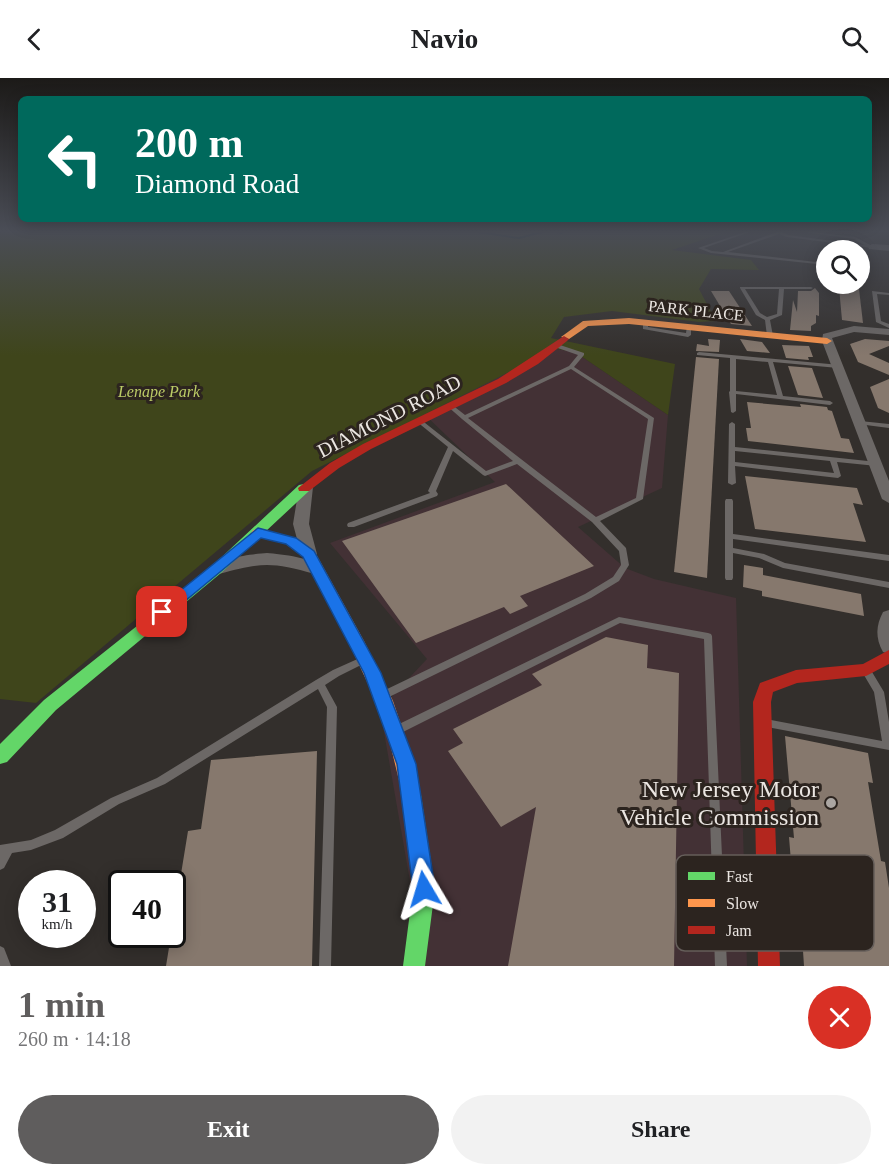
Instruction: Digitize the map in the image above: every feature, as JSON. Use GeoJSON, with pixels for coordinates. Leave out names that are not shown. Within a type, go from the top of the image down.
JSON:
{"type":"FeatureCollection","features":[{"type":"Feature","properties":{"kind":"street","name":"PARK PLACE"},"geometry":{"type":"LineString","coordinates":[[562,340],[586,323],[646,322],[827,341],[827,336],[842,330],[888,330]]}},
{"type":"Feature","properties":{"kind":"street","name":"DIAMOND ROAD"},"geometry":{"type":"LineString","coordinates":[[0,756],[31,720],[61,692],[213,572],[320,473],[357,450],[521,369],[562,340]]}},
{"type":"Feature","properties":{"kind":"street"},"geometry":{"type":"LineString","coordinates":[[827,341],[889,497]]}},
{"type":"Feature","properties":{"kind":"street"},"geometry":{"type":"LineString","coordinates":[[306,487],[302,524],[309,554],[315,569],[366,660],[407,764],[424,889],[414,966]]}},
{"type":"Feature","properties":{"kind":"street"},"geometry":{"type":"LineString","coordinates":[[258,532],[291,541],[309,554]]}},
{"type":"Feature","properties":{"kind":"street"},"geometry":{"type":"LineString","coordinates":[[213,572],[233,564],[264,558],[293,561],[315,569]]}},
{"type":"Feature","properties":{"kind":"street"},"geometry":{"type":"LineString","coordinates":[[889,616],[885,630],[889,647]]}},
{"type":"Feature","properties":{"kind":"street"},"geometry":{"type":"LineString","coordinates":[[766,855],[762,702],[766,688],[781,681],[866,670],[889,657]]}},
{"type":"Feature","properties":{"kind":"street"},"geometry":{"type":"LineString","coordinates":[[769,951],[769,966]]}},
{"type":"Feature","properties":{"kind":"lane"},"geometry":{"type":"LineString","coordinates":[[782,288],[779,315],[767,319],[758,314],[741,290],[782,288],[811,288]]}},
{"type":"Feature","properties":{"kind":"lane"},"geometry":{"type":"LineString","coordinates":[[888,330],[879,322],[874,292],[889,294]]}},
{"type":"Feature","properties":{"kind":"lane"},"geometry":{"type":"LineString","coordinates":[[767,319],[770,336]]}},
{"type":"Feature","properties":{"kind":"lane"},"geometry":{"type":"LineString","coordinates":[[464,418],[571,367],[582,354],[562,340]]}},
{"type":"Feature","properties":{"kind":"lane"},"geometry":{"type":"LineString","coordinates":[[699,354],[838,366]]}},
{"type":"Feature","properties":{"kind":"lane"},"geometry":{"type":"LineString","coordinates":[[733,357],[733,411]]}},
{"type":"Feature","properties":{"kind":"lane"},"geometry":{"type":"LineString","coordinates":[[770,360],[780,396]]}},
{"type":"Feature","properties":{"kind":"lane"},"geometry":{"type":"LineString","coordinates":[[571,367],[651,418],[639,499],[596,520]]}},
{"type":"Feature","properties":{"kind":"lane"},"geometry":{"type":"LineString","coordinates":[[732,392],[830,403]]}},
{"type":"Feature","properties":{"kind":"lane"},"geometry":{"type":"LineString","coordinates":[[382,696],[588,596],[616,579],[625,565],[623,550],[596,520],[518,462],[449,405]]}},
{"type":"Feature","properties":{"kind":"lane"},"geometry":{"type":"LineString","coordinates":[[418,420],[485,474],[518,462]]}},
{"type":"Feature","properties":{"kind":"lane"},"geometry":{"type":"LineString","coordinates":[[860,423],[889,426]]}},
{"type":"Feature","properties":{"kind":"lane"},"geometry":{"type":"LineString","coordinates":[[732,424],[732,483]]}},
{"type":"Feature","properties":{"kind":"lane"},"geometry":{"type":"LineString","coordinates":[[351,525],[434,494],[432,491],[452,447]]}},
{"type":"Feature","properties":{"kind":"lane"},"geometry":{"type":"LineString","coordinates":[[733,449],[877,464]]}},
{"type":"Feature","properties":{"kind":"lane"},"geometry":{"type":"LineString","coordinates":[[732,464],[838,476],[833,459]]}},
{"type":"Feature","properties":{"kind":"lane"},"geometry":{"type":"LineString","coordinates":[[729,501],[729,578]]}},
{"type":"Feature","properties":{"kind":"lane"},"geometry":{"type":"LineString","coordinates":[[729,536],[889,558]]}},
{"type":"Feature","properties":{"kind":"lane"},"geometry":{"type":"LineString","coordinates":[[729,550],[761,556],[783,565],[889,585]]}},
{"type":"Feature","properties":{"kind":"lane"},"geometry":{"type":"LineString","coordinates":[[395,731],[619,620],[708,636],[717,855]]}},
{"type":"Feature","properties":{"kind":"lane"},"geometry":{"type":"LineString","coordinates":[[0,864],[4,850],[60,834],[115,801],[161,781],[319,683],[366,660]]}},
{"type":"Feature","properties":{"kind":"lane"},"geometry":{"type":"LineString","coordinates":[[763,723],[889,748],[879,692],[866,670]]}},
{"type":"Feature","properties":{"kind":"lane"},"geometry":{"type":"LineString","coordinates":[[319,683],[332,707],[326,966]]}},
{"type":"Feature","properties":{"kind":"lane"},"geometry":{"type":"LineString","coordinates":[[720,951],[721,966]]}},
{"type":"Feature","properties":{"kind":"lane"},"geometry":{"type":"LineString","coordinates":[[0,952],[4,966]]}},
{"type":"Feature","properties":{"kind":"shaded area"},"geometry":{"type":"Polygon","coordinates":[[[551,348],[575,352],[668,415],[662,488],[578,527],[625,568],[654,579],[736,598],[744,855],[676,855],[676,951],[747,951],[747,966],[403,966],[414,904],[380,709],[427,659],[330,543],[495,482],[423,413],[551,348]]]}},
{"type":"Feature","properties":{"kind":"green space","name":"Lenape Park"},"geometry":{"type":"Polygon","coordinates":[[[0,273],[708,273],[699,289],[716,321],[699,322],[612,311],[564,317],[551,338],[675,364],[668,415],[575,352],[551,348],[537,358],[312,471],[36,703],[0,699],[0,273]]]}},
{"type":"Feature","properties":{"kind":"building"},"geometry":{"type":"Polygon","coordinates":[[[815,288],[816,294],[819,294],[819,316],[816,315],[816,323],[811,326],[811,331],[790,330],[793,300],[797,312],[798,291],[811,291],[815,288]]]}},
{"type":"Feature","properties":{"kind":"building"},"geometry":{"type":"Polygon","coordinates":[[[711,291],[729,291],[752,326],[731,324],[711,291]]]}},
{"type":"Feature","properties":{"kind":"building"},"geometry":{"type":"Polygon","coordinates":[[[840,294],[860,294],[863,323],[842,320],[840,294]]]}},
{"type":"Feature","properties":{"kind":"building"},"geometry":{"type":"Polygon","coordinates":[[[708,339],[720,340],[719,352],[696,351],[697,344],[709,346],[708,339]]]}},
{"type":"Feature","properties":{"kind":"building"},"geometry":{"type":"Polygon","coordinates":[[[740,339],[762,342],[770,353],[747,351],[740,339]]]}},
{"type":"Feature","properties":{"kind":"building"},"geometry":{"type":"Polygon","coordinates":[[[865,339],[889,341],[889,346],[869,354],[889,363],[889,375],[858,362],[850,344],[865,339]]]}},
{"type":"Feature","properties":{"kind":"building"},"geometry":{"type":"Polygon","coordinates":[[[782,345],[809,346],[813,357],[808,357],[809,360],[786,358],[782,345]]]}},
{"type":"Feature","properties":{"kind":"building"},"geometry":{"type":"Polygon","coordinates":[[[696,357],[719,359],[707,578],[674,572],[696,357]]]}},
{"type":"Feature","properties":{"kind":"building"},"geometry":{"type":"Polygon","coordinates":[[[788,366],[812,368],[823,398],[798,395],[788,366]]]}},
{"type":"Feature","properties":{"kind":"building"},"geometry":{"type":"Polygon","coordinates":[[[889,379],[889,413],[878,408],[870,387],[889,379]]]}},
{"type":"Feature","properties":{"kind":"building"},"geometry":{"type":"Polygon","coordinates":[[[747,402],[827,407],[832,411],[841,438],[849,439],[854,453],[748,441],[746,428],[751,428],[747,402]]]}},
{"type":"Feature","properties":{"kind":"building"},"geometry":{"type":"Polygon","coordinates":[[[745,476],[857,488],[863,505],[853,503],[866,542],[755,529],[745,476]]]}},
{"type":"Feature","properties":{"kind":"building"},"geometry":{"type":"Polygon","coordinates":[[[506,484],[594,566],[520,596],[528,606],[510,614],[504,607],[416,643],[342,541],[506,484]]]}},
{"type":"Feature","properties":{"kind":"building"},"geometry":{"type":"Polygon","coordinates":[[[744,565],[763,568],[763,575],[861,594],[864,616],[762,596],[762,591],[743,587],[744,565]]]}},
{"type":"Feature","properties":{"kind":"building"},"geometry":{"type":"Polygon","coordinates":[[[606,637],[648,645],[647,668],[679,673],[674,966],[508,966],[536,807],[501,827],[448,751],[463,743],[453,729],[542,685],[532,674],[606,637]]]}},
{"type":"Feature","properties":{"kind":"building","name":"New Jersey Motor Vehicle Commission"},"geometry":{"type":"Polygon","coordinates":[[[785,736],[868,753],[873,783],[868,782],[881,861],[885,862],[889,888],[889,966],[804,966],[803,951],[874,951],[874,855],[790,855],[789,837],[794,838],[785,736]]]}},
{"type":"Feature","properties":{"kind":"building"},"geometry":{"type":"Polygon","coordinates":[[[317,751],[312,966],[166,966],[169,948],[186,948],[186,870],[182,870],[188,831],[201,829],[211,760],[317,751]]]}},
{"type":"Feature","properties":{"kind":"traffic: fast"},"geometry":{"type":"LineString","coordinates":[[0,756],[50,705],[216,570],[304,488]]}},
{"type":"Feature","properties":{"kind":"traffic: fast"},"geometry":{"type":"LineString","coordinates":[[411,795],[424,889],[414,966]]}},
{"type":"Feature","properties":{"kind":"traffic: slow"},"geometry":{"type":"LineString","coordinates":[[566,337],[586,323],[629,321],[827,341]]}},
{"type":"Feature","properties":{"kind":"traffic: slow"},"geometry":{"type":"LineString","coordinates":[[258,533],[291,541],[309,554],[371,670],[396,731],[411,795]]}},
{"type":"Feature","properties":{"kind":"traffic: jam"},"geometry":{"type":"LineString","coordinates":[[304,488],[367,447],[502,381],[534,362],[564,339]]}},
{"type":"Feature","properties":{"kind":"traffic: jam"},"geometry":{"type":"LineString","coordinates":[[766,855],[762,702],[766,688],[796,677],[866,670],[889,656]]}},
{"type":"Feature","properties":{"kind":"traffic: jam"},"geometry":{"type":"LineString","coordinates":[[769,951],[769,966]]}},
{"type":"Feature","properties":{"kind":"place","name":"New Jersey Motor Vehicle Commission"},"geometry":{"type":"Point","coordinates":[831,803]}},
{"type":"Feature","properties":{"kind":"route"},"geometry":{"type":"LineString","coordinates":[[162,612],[213,572],[258,532],[291,541],[309,554],[315,569],[373,673],[407,764],[424,889]]}}]}
